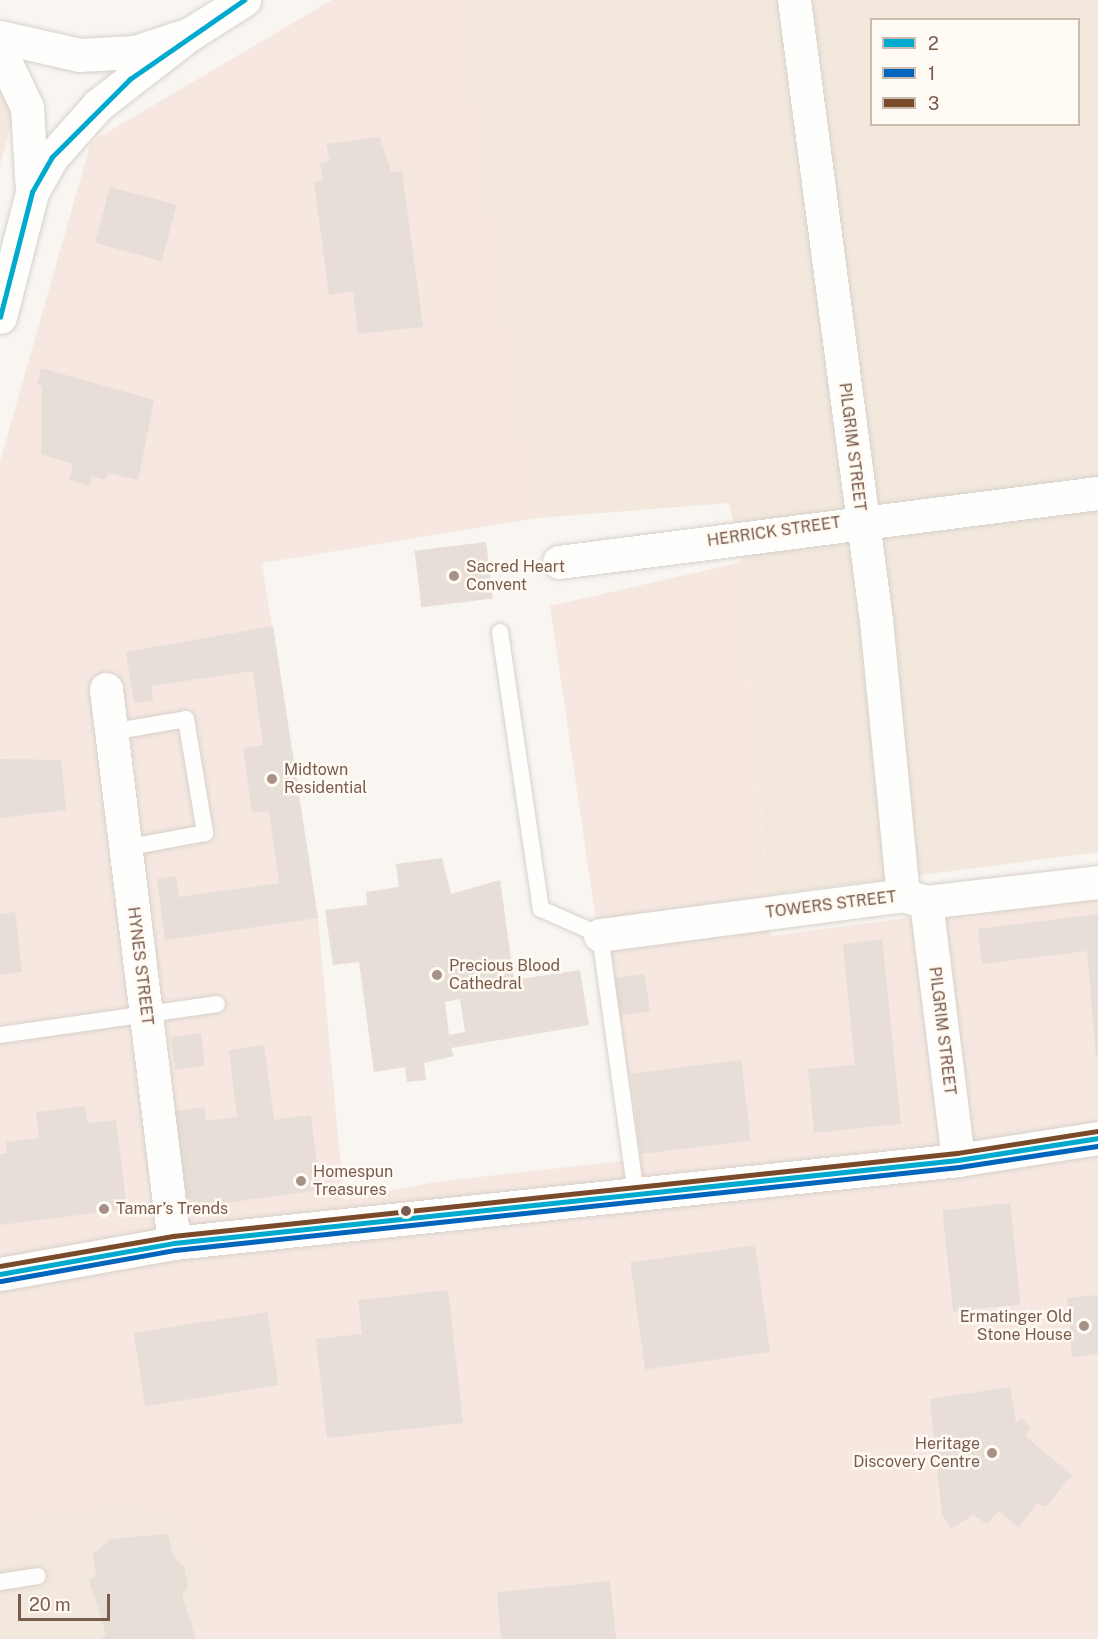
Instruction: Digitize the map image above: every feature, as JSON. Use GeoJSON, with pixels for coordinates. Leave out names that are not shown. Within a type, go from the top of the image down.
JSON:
{"type":"FeatureCollection","features":[{"type":"Feature","properties":{"kind":"street"},"geometry":{"type":"LineString","coordinates":[[0,317],[32,192],[52,157],[98,105],[190,34],[244,0]]}},
{"type":"Feature","properties":{"kind":"street","name":"PILGRIM STREET"},"geometry":{"type":"LineString","coordinates":[[794,0],[861,520],[915,899],[958,1160]]}},
{"type":"Feature","properties":{"kind":"street"},"geometry":{"type":"LineString","coordinates":[[0,37],[79,54],[135,52],[190,34]]}},
{"type":"Feature","properties":{"kind":"street"},"geometry":{"type":"LineString","coordinates":[[0,51],[27,107],[32,192]]}},
{"type":"Feature","properties":{"kind":"street","name":"HERRICK STREET"},"geometry":{"type":"LineString","coordinates":[[558,562],[861,520],[1098,493]]}},
{"type":"Feature","properties":{"kind":"street","name":"HYNES STREET"},"geometry":{"type":"LineString","coordinates":[[106,689],[174,1243]]}},
{"type":"Feature","properties":{"kind":"street","name":"TOWERS STREET"},"geometry":{"type":"LineString","coordinates":[[600,935],[915,899],[1098,882]]}},
{"type":"Feature","properties":{"kind":"street"},"geometry":{"type":"LineString","coordinates":[[0,1274],[174,1243],[958,1160],[1098,1138]]}},
{"type":"Feature","properties":{"kind":"lane"},"geometry":{"type":"LineString","coordinates":[[500,632],[541,909],[600,935],[636,1194]]}},
{"type":"Feature","properties":{"kind":"lane"},"geometry":{"type":"LineString","coordinates":[[111,732],[186,719],[205,833],[125,848]]}},
{"type":"Feature","properties":{"kind":"lane"},"geometry":{"type":"LineString","coordinates":[[0,1035],[146,1012],[216,1004]]}},
{"type":"Feature","properties":{"kind":"lane"},"geometry":{"type":"LineString","coordinates":[[0,1582],[38,1576]]}},
{"type":"Feature","properties":{"kind":"shaded area"},"geometry":{"type":"Polygon","coordinates":[[[332,0],[464,0],[538,518],[262,563],[318,918],[344,1200],[435,1182],[631,1160],[550,606],[742,562],[771,936],[1098,892],[1098,1639],[203,1639],[190,1526],[130,1507],[0,1525],[0,461],[91,142],[332,0]]]}},
{"type":"Feature","properties":{"kind":"shaded area"},"geometry":{"type":"Polygon","coordinates":[[[464,0],[1098,0],[1098,852],[768,895],[742,562],[729,503],[538,518],[464,0]]]}},
{"type":"Feature","properties":{"kind":"shaded area"},"geometry":{"type":"Polygon","coordinates":[[[0,69],[25,75],[0,165],[0,69]]]}},
{"type":"Feature","properties":{"kind":"shaded area"},"geometry":{"type":"Polygon","coordinates":[[[130,1507],[190,1526],[203,1639],[0,1639],[0,1525],[130,1507]]]}},
{"type":"Feature","properties":{"kind":"building"},"geometry":{"type":"Polygon","coordinates":[[[380,137],[391,172],[402,171],[423,327],[358,334],[353,291],[329,295],[314,182],[323,180],[320,163],[330,161],[326,144],[380,137]]]}},
{"type":"Feature","properties":{"kind":"building"},"geometry":{"type":"Polygon","coordinates":[[[110,187],[177,205],[162,261],[95,243],[110,187]]]}},
{"type":"Feature","properties":{"kind":"building"},"geometry":{"type":"Polygon","coordinates":[[[41,368],[154,400],[138,480],[108,473],[106,480],[92,476],[89,486],[69,480],[73,464],[41,454],[42,386],[37,384],[41,368]]]}},
{"type":"Feature","properties":{"kind":"building","name":"Sacred Heart Convent"},"geometry":{"type":"Polygon","coordinates":[[[486,542],[493,599],[421,607],[415,551],[486,542]]]}},
{"type":"Feature","properties":{"kind":"building","name":"Midtown Residential"},"geometry":{"type":"Polygon","coordinates":[[[273,626],[318,918],[165,940],[157,879],[176,876],[179,897],[279,883],[269,811],[252,813],[243,748],[263,745],[253,671],[151,686],[153,701],[134,703],[126,652],[273,626]]]}},
{"type":"Feature","properties":{"kind":"building"},"geometry":{"type":"Polygon","coordinates":[[[0,759],[61,760],[66,810],[0,818],[0,759]]]}},
{"type":"Feature","properties":{"kind":"building","name":"Precious Blood Cathedral"},"geometry":{"type":"Polygon","coordinates":[[[442,858],[451,894],[500,880],[514,980],[580,970],[589,1025],[451,1048],[454,1056],[424,1063],[426,1080],[407,1082],[405,1067],[374,1072],[359,962],[333,965],[325,910],[367,905],[366,892],[399,887],[396,864],[442,858]],[[460,999],[445,1002],[449,1035],[465,1032],[460,999]]]}},
{"type":"Feature","properties":{"kind":"building"},"geometry":{"type":"Polygon","coordinates":[[[15,912],[22,972],[0,975],[0,914],[15,912]]]}},
{"type":"Feature","properties":{"kind":"building"},"geometry":{"type":"Polygon","coordinates":[[[1098,914],[1098,1057],[1096,1057],[1087,951],[982,964],[978,929],[1098,914]]]}},
{"type":"Feature","properties":{"kind":"building"},"geometry":{"type":"Polygon","coordinates":[[[882,939],[901,1124],[814,1133],[808,1069],[855,1065],[843,944],[882,939]]]}},
{"type":"Feature","properties":{"kind":"building"},"geometry":{"type":"Polygon","coordinates":[[[645,974],[650,1012],[616,1016],[611,978],[645,974]]]}},
{"type":"Feature","properties":{"kind":"building"},"geometry":{"type":"Polygon","coordinates":[[[201,1033],[205,1066],[175,1069],[171,1037],[201,1033]]]}},
{"type":"Feature","properties":{"kind":"building"},"geometry":{"type":"Polygon","coordinates":[[[264,1045],[274,1120],[311,1115],[320,1190],[188,1208],[175,1111],[204,1107],[207,1121],[237,1117],[229,1050],[264,1045]]]}},
{"type":"Feature","properties":{"kind":"building"},"geometry":{"type":"Polygon","coordinates":[[[741,1060],[751,1140],[641,1154],[631,1074],[741,1060]]]}},
{"type":"Feature","properties":{"kind":"building"},"geometry":{"type":"Polygon","coordinates":[[[85,1106],[88,1123],[116,1120],[127,1209],[0,1225],[0,1154],[7,1153],[6,1142],[39,1138],[36,1112],[85,1106]]]}},
{"type":"Feature","properties":{"kind":"building"},"geometry":{"type":"Polygon","coordinates":[[[1010,1203],[1021,1304],[953,1312],[942,1210],[1010,1203]]]}},
{"type":"Feature","properties":{"kind":"building"},"geometry":{"type":"Polygon","coordinates":[[[755,1245],[770,1352],[645,1369],[630,1263],[755,1245]]]}},
{"type":"Feature","properties":{"kind":"building"},"geometry":{"type":"Polygon","coordinates":[[[448,1290],[463,1423],[327,1438],[316,1339],[362,1334],[358,1300],[448,1290]]]}},
{"type":"Feature","properties":{"kind":"building","name":"Ermatinger Old Stone House"},"geometry":{"type":"Polygon","coordinates":[[[1098,1295],[1098,1354],[1072,1357],[1067,1298],[1098,1295]]]}},
{"type":"Feature","properties":{"kind":"building"},"geometry":{"type":"Polygon","coordinates":[[[267,1312],[279,1385],[145,1406],[134,1333],[267,1312]]]}},
{"type":"Feature","properties":{"kind":"building","name":"Heritage Discovery Centre"},"geometry":{"type":"Polygon","coordinates":[[[1010,1387],[1016,1422],[1022,1418],[1031,1427],[1025,1436],[1072,1475],[1046,1507],[1037,1503],[1019,1527],[999,1511],[987,1524],[973,1515],[951,1529],[942,1515],[930,1399],[1010,1387]]]}},
{"type":"Feature","properties":{"kind":"building"},"geometry":{"type":"Polygon","coordinates":[[[168,1534],[174,1558],[184,1566],[188,1586],[182,1596],[196,1639],[101,1639],[106,1634],[89,1580],[96,1574],[93,1554],[111,1539],[168,1534]]]}},
{"type":"Feature","properties":{"kind":"building"},"geometry":{"type":"Polygon","coordinates":[[[610,1581],[616,1639],[501,1639],[497,1592],[610,1581]]]}},
{"type":"Feature","properties":{"kind":"transit line","name":"2"},"geometry":{"type":"LineString","coordinates":[[0,317],[32,192],[52,157],[130,79],[244,0]]}},
{"type":"Feature","properties":{"kind":"transit line","name":"3"},"geometry":{"type":"LineString","coordinates":[[0,1266],[173,1236],[957,1153],[1097,1131]]}},
{"type":"Feature","properties":{"kind":"transit line","name":"2"},"geometry":{"type":"LineString","coordinates":[[0,1274],[174,1243],[958,1160],[1098,1138]]}},
{"type":"Feature","properties":{"kind":"transit line","name":"1"},"geometry":{"type":"LineString","coordinates":[[1,1281],[175,1250],[959,1167],[1098,1146]]}},
{"type":"Feature","properties":{"kind":"place","name":"Sacred Heart Convent"},"geometry":{"type":"Point","coordinates":[454,576]}},
{"type":"Feature","properties":{"kind":"place","name":"Midtown Residential"},"geometry":{"type":"Point","coordinates":[272,779]}},
{"type":"Feature","properties":{"kind":"place","name":"Precious Blood Cathedral"},"geometry":{"type":"Point","coordinates":[437,975]}},
{"type":"Feature","properties":{"kind":"place","name":"Homespun Treasures"},"geometry":{"type":"Point","coordinates":[301,1181]}},
{"type":"Feature","properties":{"kind":"place","name":"Tamar’s Trends"},"geometry":{"type":"Point","coordinates":[104,1209]}},
{"type":"Feature","properties":{"kind":"place","name":"Ermatinger Old Stone House"},"geometry":{"type":"Point","coordinates":[1084,1326]}},
{"type":"Feature","properties":{"kind":"place","name":"Heritage Discovery Centre"},"geometry":{"type":"Point","coordinates":[992,1453]}}]}
